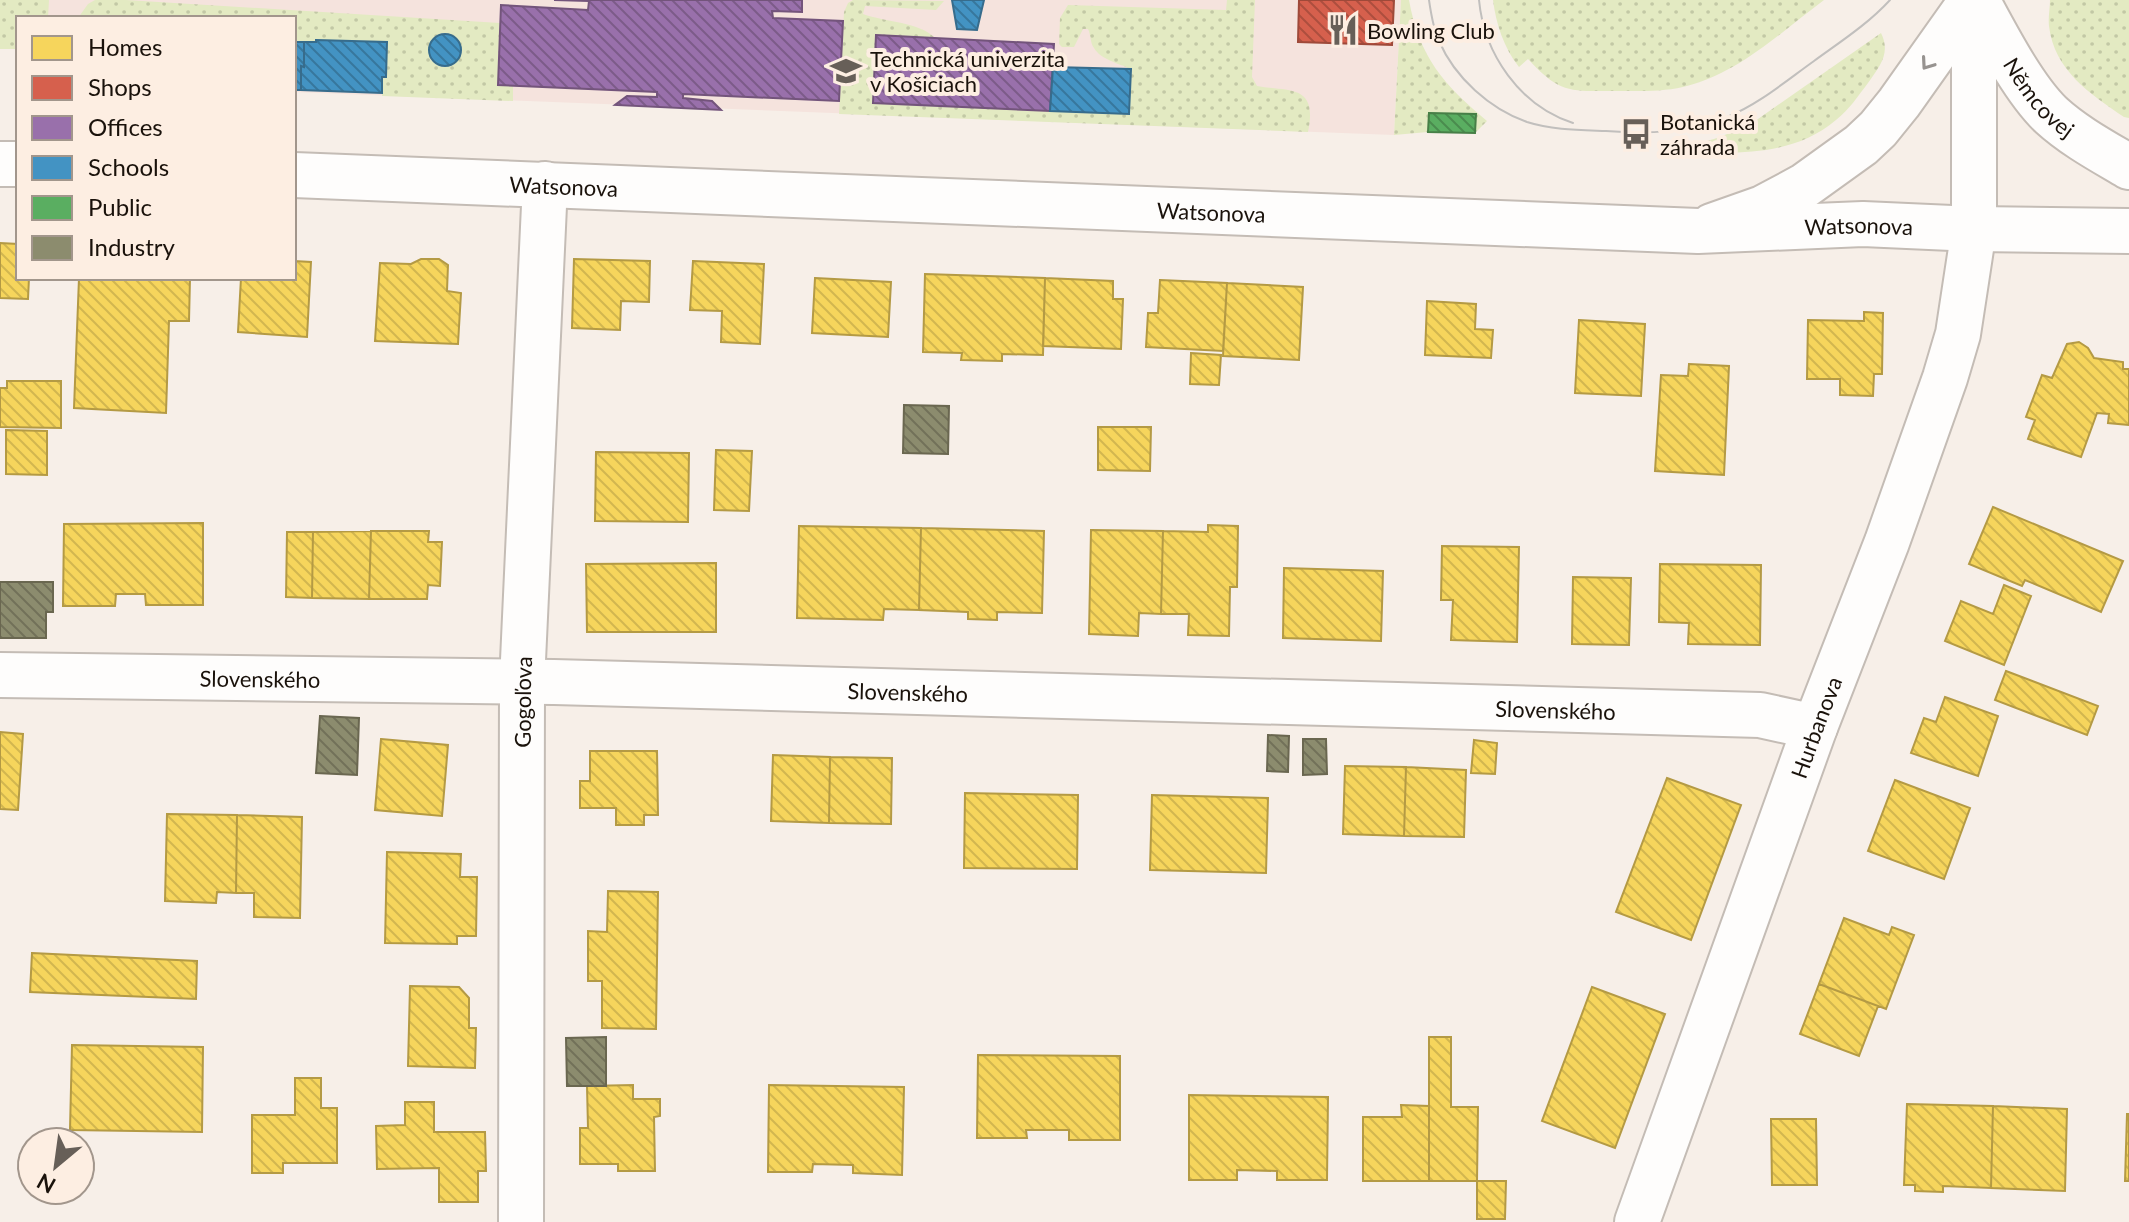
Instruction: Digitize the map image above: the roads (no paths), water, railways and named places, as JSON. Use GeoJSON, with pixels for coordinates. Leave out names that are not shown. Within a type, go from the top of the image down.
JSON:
{"type":"FeatureCollection","features":[{"type":"Feature","properties":{"kind":"street","name":"Němcovej"},"geometry":{"type":"LineString","coordinates":[[1974,0],[2049,113],[2089,144],[2129,167]]}},
{"type":"Feature","properties":{"kind":"street","name":"Němcovej"},"geometry":{"type":"LineString","coordinates":[[1974,0],[1974,229]]}},
{"type":"Feature","properties":{"kind":"street"},"geometry":{"type":"LineString","coordinates":[[1698,231],[1763,208],[1804,186],[1861,145],[1899,103],[1974,0]]}},
{"type":"Feature","properties":{"kind":"street","name":"Watsonova"},"geometry":{"type":"LineString","coordinates":[[296,175],[1698,231],[1863,224],[2129,231]]}},
{"type":"Feature","properties":{"kind":"street","name":"Gogoľova"},"geometry":{"type":"LineString","coordinates":[[521,1222],[522,682],[545,184]]}},
{"type":"Feature","properties":{"kind":"street","name":"Hurbanova"},"geometry":{"type":"LineString","coordinates":[[1637,1222],[1815,727],[1887,542],[1945,378],[1958,334],[1974,229]]}},
{"type":"Feature","properties":{"kind":"street","name":"Slovenského"},"geometry":{"type":"LineString","coordinates":[[0,675],[522,682],[1760,715],[1815,727]]}},
{"type":"Feature","properties":{"kind":"tram line"},"geometry":{"type":"LineString","coordinates":[[1429,0],[1435,31],[1446,55],[1464,79],[1500,109],[1546,127],[1637,132],[1697,126],[1739,112],[1844,40],[1890,0]]}},
{"type":"Feature","properties":{"kind":"tram line"},"geometry":{"type":"LineString","coordinates":[[1479,0],[1488,40],[1508,75],[1537,104],[1573,123]]}},
{"type":"Feature","properties":{"kind":"place","name":"Bowling Club"},"geometry":{"type":"Point","coordinates":[1343,30]}},
{"type":"Feature","properties":{"kind":"place","name":"Technická univerzita v Košiciach"},"geometry":{"type":"Point","coordinates":[846,71]}},
{"type":"Feature","properties":{"kind":"place","name":"Botanická záhrada"},"geometry":{"type":"Point","coordinates":[1636,134]}}]}
